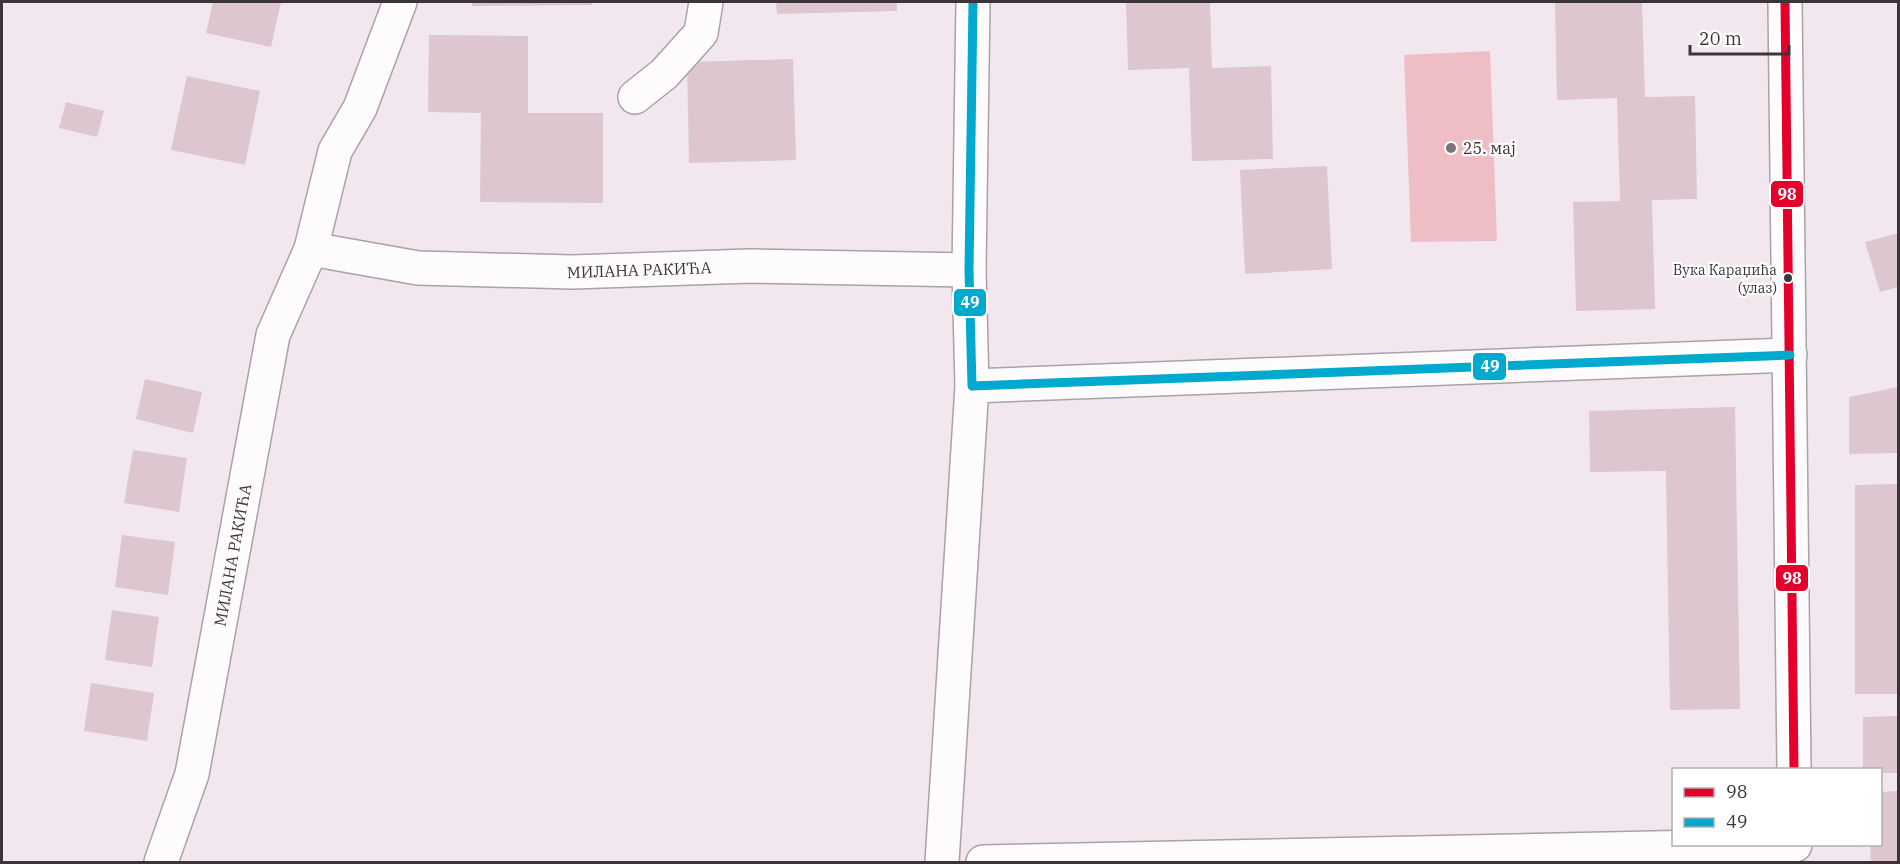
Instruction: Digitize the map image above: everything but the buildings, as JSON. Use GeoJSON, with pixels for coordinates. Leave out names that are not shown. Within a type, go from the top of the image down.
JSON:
{"type":"FeatureCollection","features":[{"type":"Feature","properties":{"kind":"street","name":"МИЛАНА РАКИЋА"},"geometry":{"type":"LineString","coordinates":[[161,862],[192,774],[273,334],[311,249],[335,151],[360,108],[400,2]]}},
{"type":"Feature","properties":{"kind":"street"},"geometry":{"type":"LineString","coordinates":[[634,97],[664,74],[701,33],[706,2]]}},
{"type":"Feature","properties":{"kind":"street"},"geometry":{"type":"LineString","coordinates":[[942,862],[972,386],[969,270],[973,2]]}},
{"type":"Feature","properties":{"kind":"street"},"geometry":{"type":"LineString","coordinates":[[1785,2],[1794,768]]}},
{"type":"Feature","properties":{"kind":"street","name":"МИЛАНА РАКИЋА"},"geometry":{"type":"LineString","coordinates":[[311,249],[430,268],[572,272],[749,266],[969,270]]}},
{"type":"Feature","properties":{"kind":"street"},"geometry":{"type":"LineString","coordinates":[[972,386],[1790,355]]}},
{"type":"Feature","properties":{"kind":"street"},"geometry":{"type":"LineString","coordinates":[[984,862],[1747,846]]}},
{"type":"Feature","properties":{"kind":"street"},"geometry":{"type":"LineString","coordinates":[[1795,846],[1795,862]]}},
{"type":"Feature","properties":{"kind":"shaded area","name":"25. мај"},"geometry":{"type":"Polygon","coordinates":[[[1490,51],[1497,241],[1411,242],[1404,55],[1490,51]]]}},
{"type":"Feature","properties":{"kind":"transit line","name":"49"},"geometry":{"type":"LineString","coordinates":[[973,2],[969,270],[972,386],[1790,355]]}},
{"type":"Feature","properties":{"kind":"transit line","name":"98"},"geometry":{"type":"LineString","coordinates":[[1785,2],[1794,768]]}},
{"type":"Feature","properties":{"kind":"place","name":"25. мај"},"geometry":{"type":"Point","coordinates":[1451,148]}},
{"type":"Feature","properties":{"kind":"place","name":"Вука Караџића (улаз)"},"geometry":{"type":"Point","coordinates":[1788,278]}}]}
